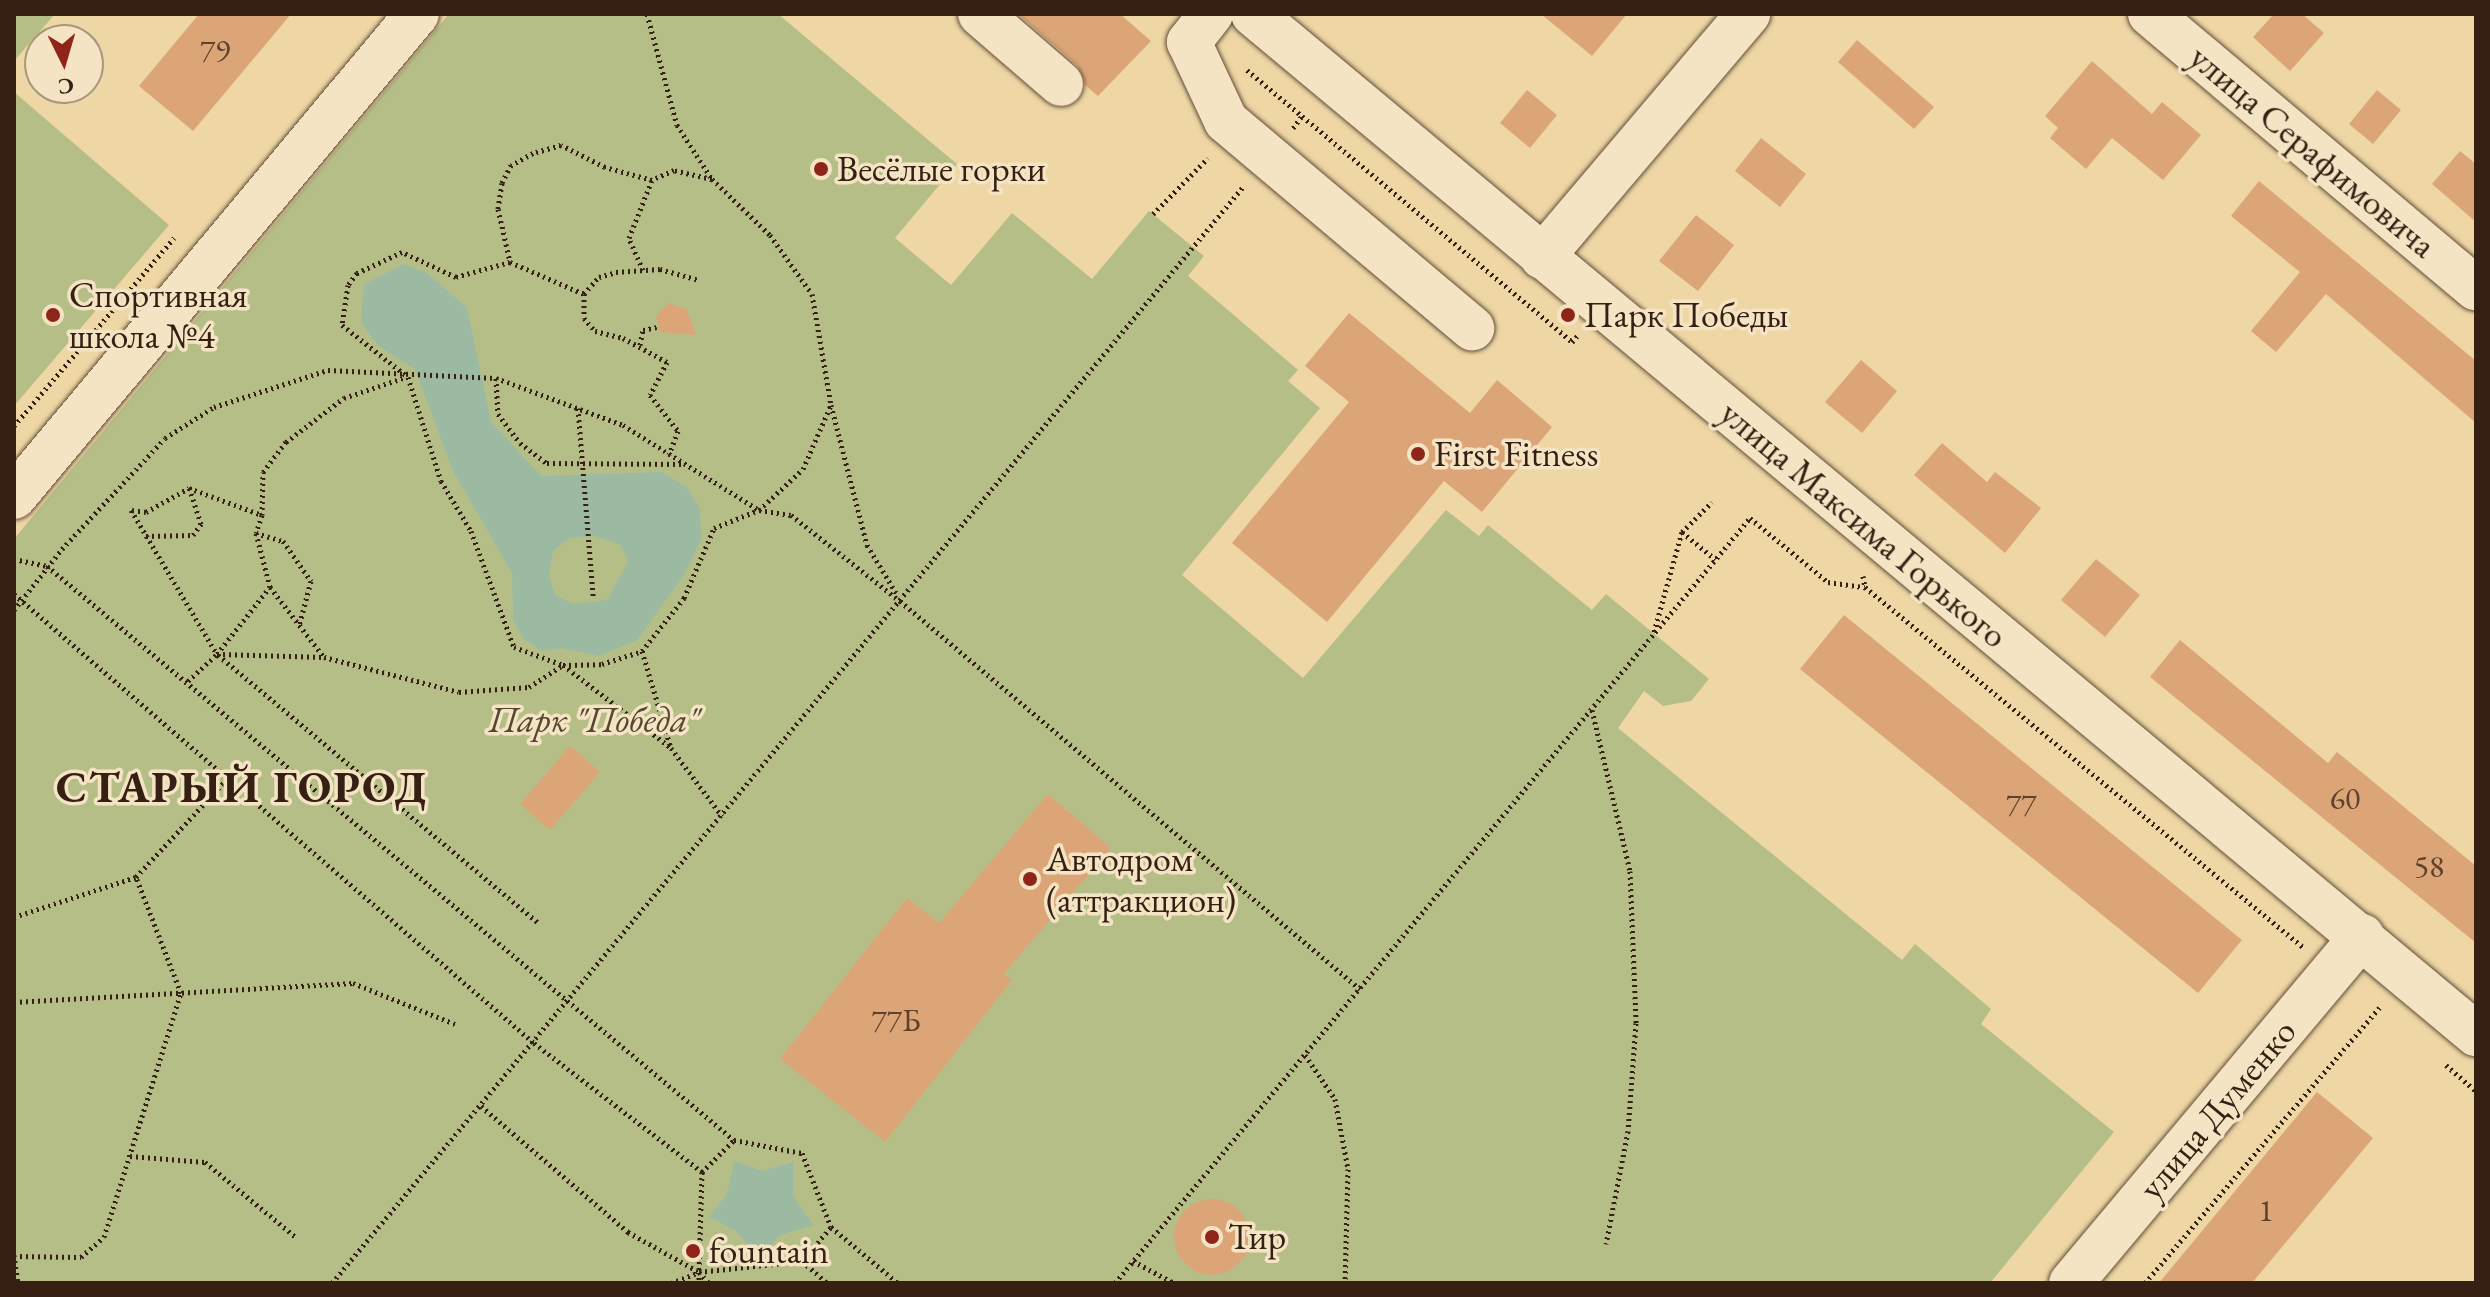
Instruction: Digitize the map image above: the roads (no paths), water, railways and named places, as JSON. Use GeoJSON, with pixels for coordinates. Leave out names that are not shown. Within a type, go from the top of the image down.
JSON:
{"type":"FeatureCollection","features":[{"type":"Feature","properties":{"kind":"street"},"geometry":{"type":"LineString","coordinates":[[14,497],[417,14]]}},
{"type":"Feature","properties":{"kind":"street"},"geometry":{"type":"LineString","coordinates":[[980,14],[1061,84]]}},
{"type":"Feature","properties":{"kind":"street","name":"улица Максима Горького"},"geometry":{"type":"LineString","coordinates":[[1253,14],[1542,257],[2348,952],[2476,1034]]}},
{"type":"Feature","properties":{"kind":"street"},"geometry":{"type":"LineString","coordinates":[[1542,257],[1748,14]]}},
{"type":"Feature","properties":{"kind":"street","name":"улица Серафимовича"},"geometry":{"type":"LineString","coordinates":[[2150,14],[2476,289]]}},
{"type":"Feature","properties":{"kind":"street"},"geometry":{"type":"LineString","coordinates":[[1204,22],[1189,42],[1226,121],[1472,328]]}},
{"type":"Feature","properties":{"kind":"street","name":"улица Думенко"},"geometry":{"type":"LineString","coordinates":[[2071,1283],[2348,952]]}},
{"type":"Feature","properties":{"kind":"place","name":"Весёлые горки"},"geometry":{"type":"Point","coordinates":[821,169]}},
{"type":"Feature","properties":{"kind":"place","name":"Спортивная школа №4"},"geometry":{"type":"Point","coordinates":[53,315]}},
{"type":"Feature","properties":{"kind":"place","name":"Парк Победы"},"geometry":{"type":"Point","coordinates":[1568,315]}},
{"type":"Feature","properties":{"kind":"place","name":"First Fitness"},"geometry":{"type":"Point","coordinates":[1418,454]}},
{"type":"Feature","properties":{"kind":"place","name":"Автодром (аттракцион)"},"geometry":{"type":"Point","coordinates":[1030,879]}},
{"type":"Feature","properties":{"kind":"place","name":"Тир"},"geometry":{"type":"Point","coordinates":[1212,1237]}},
{"type":"Feature","properties":{"kind":"place","name":"fountain"},"geometry":{"type":"Point","coordinates":[693,1251]}},
{"type":"Feature","properties":{"kind":"district","name":"СТАРЫЙ ГОРОД"},"geometry":{"type":"Point","coordinates":[242,787]}},
{"type":"Feature","properties":{"kind":"park label","name":"Парк \"Победа\""},"geometry":{"type":"Point","coordinates":[594,720]}}]}
